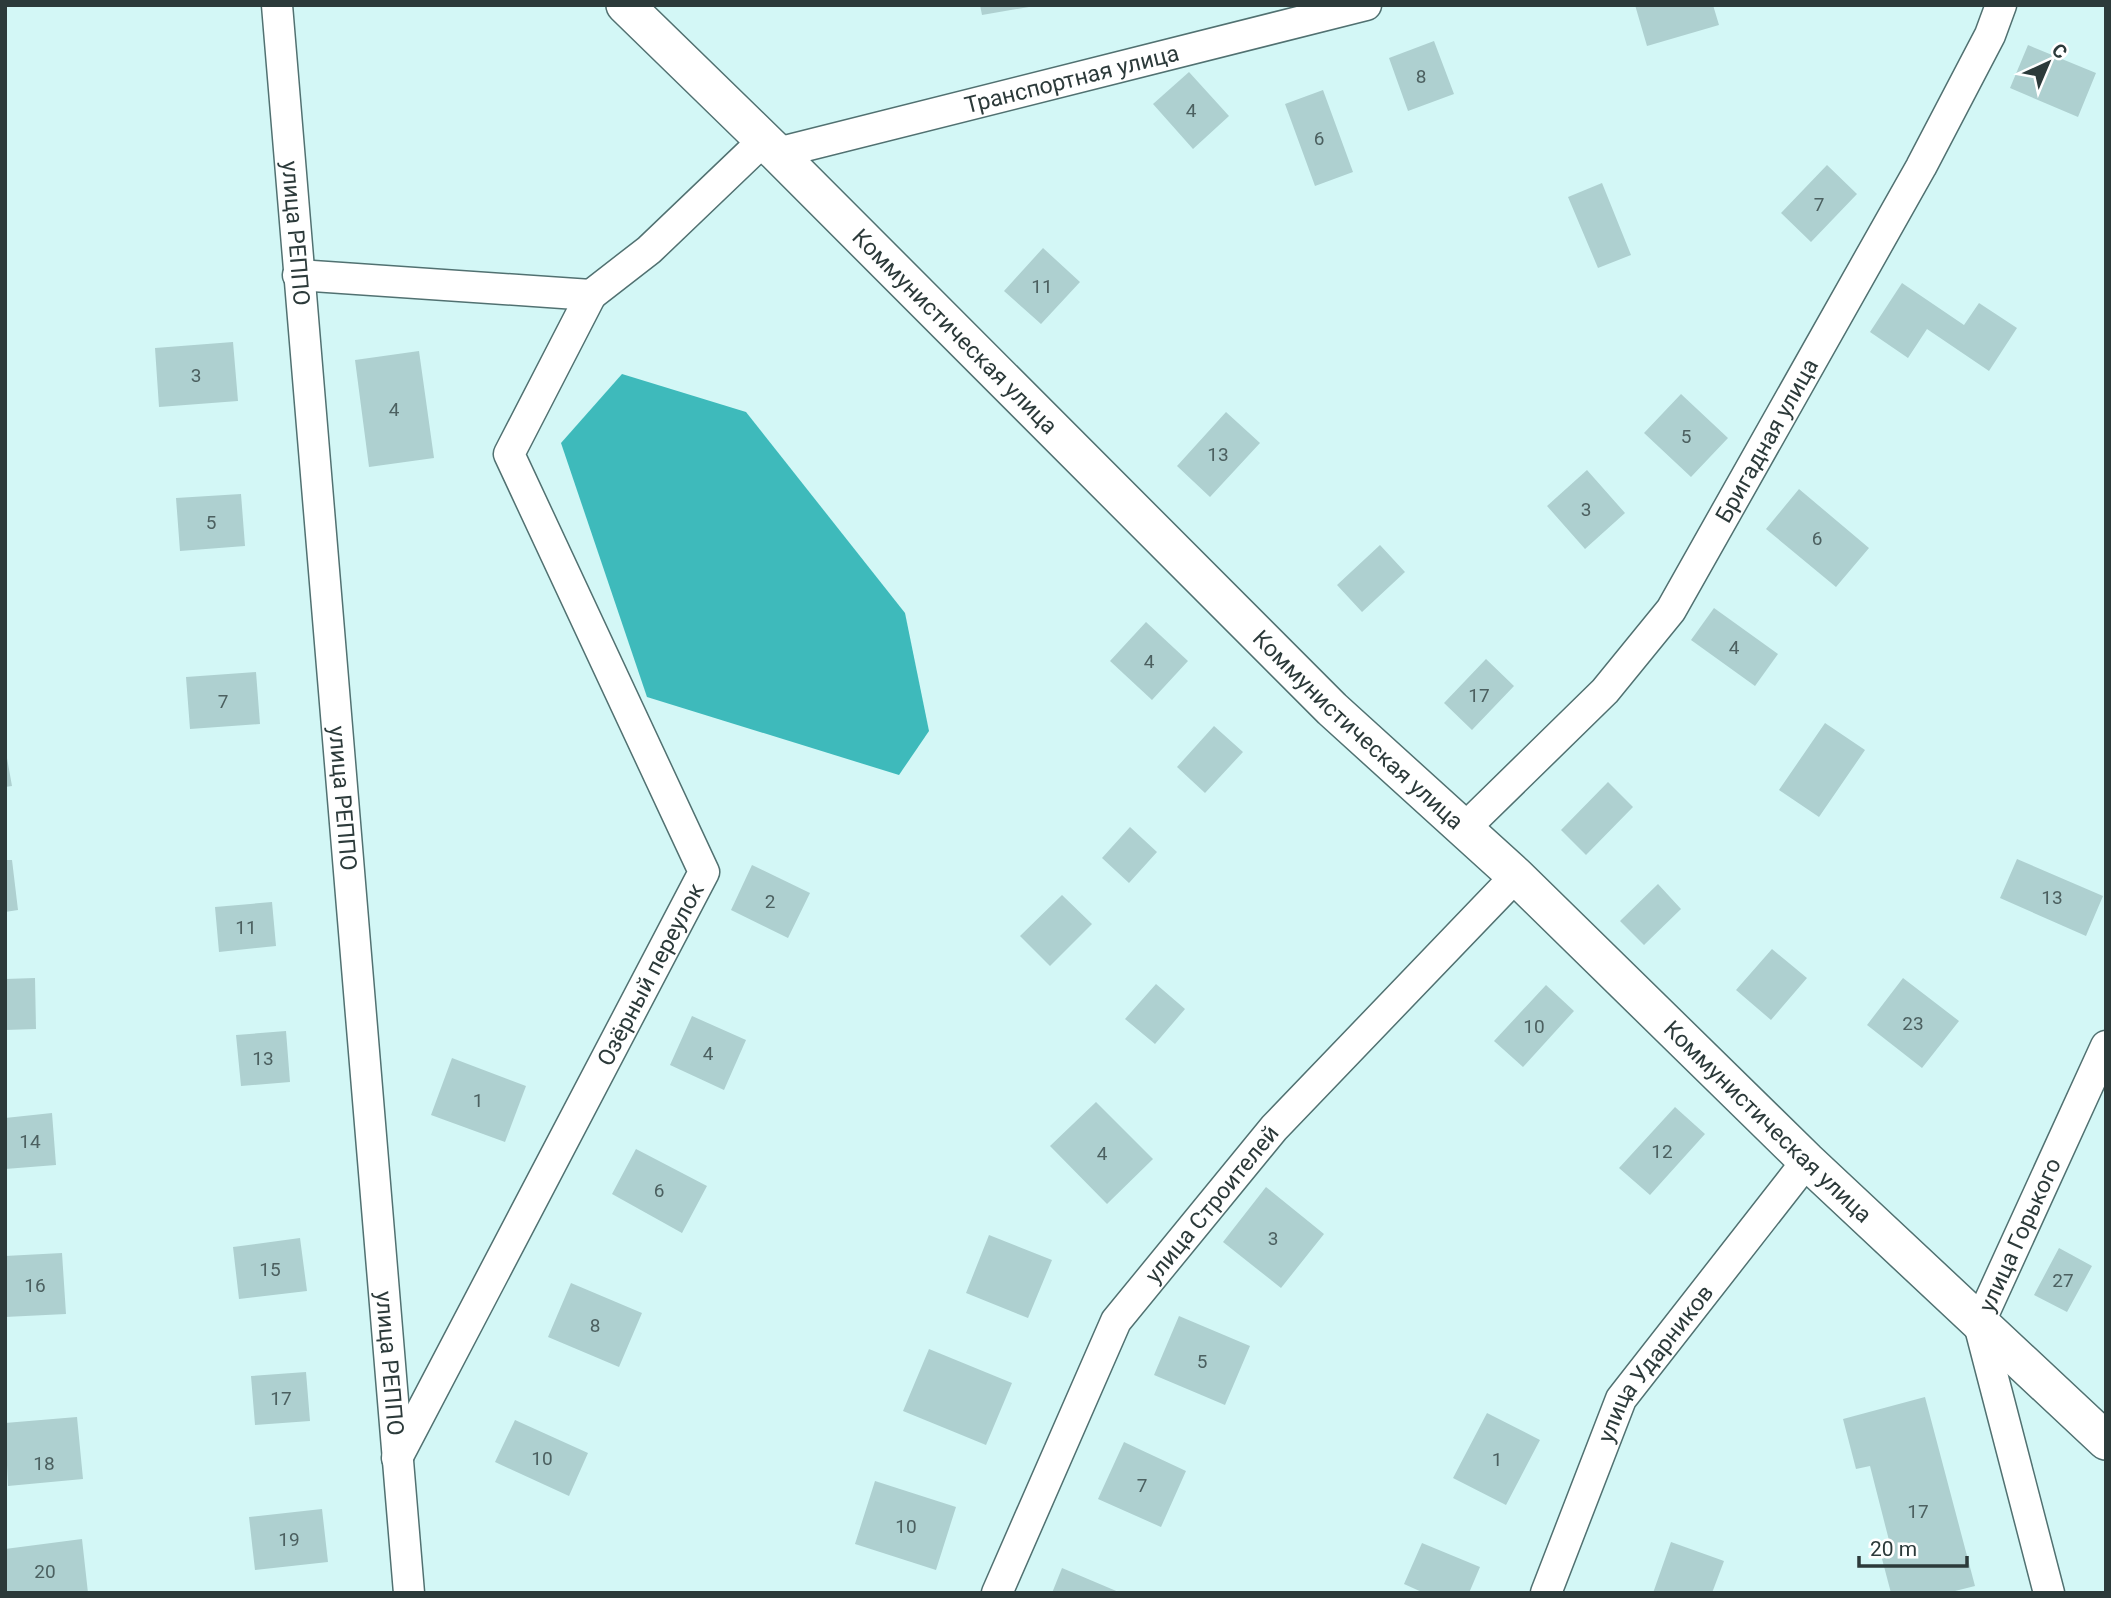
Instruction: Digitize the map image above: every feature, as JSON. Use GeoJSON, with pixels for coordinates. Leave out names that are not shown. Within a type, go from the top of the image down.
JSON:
{"type":"FeatureCollection","features":[{"type":"Feature","properties":{"kind":"street","name":"улица РЕППО"},"geometry":{"type":"LineString","coordinates":[[277,5],[409,1593]]}},
{"type":"Feature","properties":{"kind":"street","name":"Коммунистическая улица"},"geometry":{"type":"LineString","coordinates":[[625,5],[1332,709],[1516,876],[1807,1161],[2106,1441]]}},
{"type":"Feature","properties":{"kind":"street","name":"Транспортная улица"},"geometry":{"type":"LineString","coordinates":[[770,147],[1366,5]]}},
{"type":"Feature","properties":{"kind":"street","name":"Бригадная улица"},"geometry":{"type":"LineString","coordinates":[[1465,828],[1605,691],[1671,610],[1921,167],[1990,35],[2001,5]]}},
{"type":"Feature","properties":{"kind":"street"},"geometry":{"type":"LineString","coordinates":[[298,275],[591,295],[649,250],[770,147]]}},
{"type":"Feature","properties":{"kind":"street","name":"Озёрный переулок"},"geometry":{"type":"LineString","coordinates":[[397,1459],[704,872],[509,454],[591,295]]}},
{"type":"Feature","properties":{"kind":"street","name":"улица Строителей"},"geometry":{"type":"LineString","coordinates":[[997,1593],[1116,1321],[1274,1128],[1516,876]]}},
{"type":"Feature","properties":{"kind":"street","name":"улица Горького"},"geometry":{"type":"LineString","coordinates":[[2049,1593],[1979,1324],[2106,1046]]}},
{"type":"Feature","properties":{"kind":"street","name":"улица Ударников"},"geometry":{"type":"LineString","coordinates":[[1546,1593],[1622,1399],[1807,1161]]}},
{"type":"Feature","properties":{"kind":"water"},"geometry":{"type":"Polygon","coordinates":[[[622,374],[746,412],[905,613],[929,731],[899,775],[647,697],[561,443],[622,374]]]}},
{"type":"Feature","properties":{"kind":"building"},"geometry":{"type":"Polygon","coordinates":[[[980,5],[1029,5],[1029,7],[982,15],[980,5]]]}},
{"type":"Feature","properties":{"kind":"building"},"geometry":{"type":"Polygon","coordinates":[[[1635,5],[1713,5],[1719,25],[1647,46],[1635,5]]]}},
{"type":"Feature","properties":{"kind":"building"},"geometry":{"type":"Polygon","coordinates":[[[1434,41],[1454,94],[1408,111],[1389,58],[1434,41]]]}},
{"type":"Feature","properties":{"kind":"building"},"geometry":{"type":"Polygon","coordinates":[[[2028,45],[2096,73],[2078,117],[2010,88],[2028,45]]]}},
{"type":"Feature","properties":{"kind":"building"},"geometry":{"type":"Polygon","coordinates":[[[1189,72],[1229,116],[1193,149],[1153,104],[1189,72]]]}},
{"type":"Feature","properties":{"kind":"building"},"geometry":{"type":"Polygon","coordinates":[[[1323,90],[1353,172],[1315,186],[1285,104],[1323,90]]]}},
{"type":"Feature","properties":{"kind":"building"},"geometry":{"type":"Polygon","coordinates":[[[1827,165],[1857,194],[1811,242],[1781,213],[1827,165]]]}},
{"type":"Feature","properties":{"kind":"building"},"geometry":{"type":"Polygon","coordinates":[[[1602,183],[1631,255],[1598,268],[1568,197],[1602,183]]]}},
{"type":"Feature","properties":{"kind":"building"},"geometry":{"type":"Polygon","coordinates":[[[1043,248],[1080,282],[1041,324],[1004,291],[1043,248]]]}},
{"type":"Feature","properties":{"kind":"building"},"geometry":{"type":"Polygon","coordinates":[[[1902,283],[1964,325],[1979,303],[2017,328],[1989,371],[1927,329],[1908,358],[1870,332],[1902,283]]]}},
{"type":"Feature","properties":{"kind":"building"},"geometry":{"type":"Polygon","coordinates":[[[233,342],[238,401],[159,407],[155,348],[233,342]]]}},
{"type":"Feature","properties":{"kind":"building"},"geometry":{"type":"Polygon","coordinates":[[[419,351],[434,458],[369,467],[355,360],[419,351]]]}},
{"type":"Feature","properties":{"kind":"building"},"geometry":{"type":"Polygon","coordinates":[[[1681,394],[1728,438],[1691,477],[1644,433],[1681,394]]]}},
{"type":"Feature","properties":{"kind":"building"},"geometry":{"type":"Polygon","coordinates":[[[1226,412],[1260,443],[1210,497],[1177,466],[1226,412]]]}},
{"type":"Feature","properties":{"kind":"building"},"geometry":{"type":"Polygon","coordinates":[[[1587,470],[1625,513],[1585,549],[1547,506],[1587,470]]]}},
{"type":"Feature","properties":{"kind":"building"},"geometry":{"type":"Polygon","coordinates":[[[1799,489],[1869,548],[1836,587],[1766,529],[1799,489]]]}},
{"type":"Feature","properties":{"kind":"building"},"geometry":{"type":"Polygon","coordinates":[[[241,494],[245,546],[180,551],[176,498],[241,494]]]}},
{"type":"Feature","properties":{"kind":"building"},"geometry":{"type":"Polygon","coordinates":[[[1380,545],[1405,572],[1362,612],[1337,585],[1380,545]]]}},
{"type":"Feature","properties":{"kind":"building"},"geometry":{"type":"Polygon","coordinates":[[[1714,608],[1778,654],[1755,686],[1691,640],[1714,608]]]}},
{"type":"Feature","properties":{"kind":"building"},"geometry":{"type":"Polygon","coordinates":[[[1146,622],[1188,661],[1152,700],[1110,661],[1146,622]]]}},
{"type":"Feature","properties":{"kind":"building"},"geometry":{"type":"Polygon","coordinates":[[[1486,659],[1514,686],[1472,730],[1444,703],[1486,659]]]}},
{"type":"Feature","properties":{"kind":"building"},"geometry":{"type":"Polygon","coordinates":[[[256,672],[260,724],[190,729],[186,677],[256,672]]]}},
{"type":"Feature","properties":{"kind":"building"},"geometry":{"type":"Polygon","coordinates":[[[1825,723],[1865,750],[1819,817],[1779,790],[1825,723]]]}},
{"type":"Feature","properties":{"kind":"building"},"geometry":{"type":"Polygon","coordinates":[[[1214,726],[1243,752],[1205,793],[1177,767],[1214,726]]]}},
{"type":"Feature","properties":{"kind":"building"},"geometry":{"type":"Polygon","coordinates":[[[5,747],[12,786],[5,787],[5,747]]]}},
{"type":"Feature","properties":{"kind":"building"},"geometry":{"type":"Polygon","coordinates":[[[1608,782],[1633,807],[1586,855],[1561,830],[1608,782]]]}},
{"type":"Feature","properties":{"kind":"building"},"geometry":{"type":"Polygon","coordinates":[[[1130,827],[1157,852],[1129,883],[1102,858],[1130,827]]]}},
{"type":"Feature","properties":{"kind":"building"},"geometry":{"type":"Polygon","coordinates":[[[2017,859],[2103,896],[2086,936],[2000,898],[2017,859]]]}},
{"type":"Feature","properties":{"kind":"building"},"geometry":{"type":"Polygon","coordinates":[[[5,860],[12,860],[18,910],[5,912],[5,860]]]}},
{"type":"Feature","properties":{"kind":"building"},"geometry":{"type":"Polygon","coordinates":[[[752,865],[810,893],[788,938],[731,910],[752,865]]]}},
{"type":"Feature","properties":{"kind":"building"},"geometry":{"type":"Polygon","coordinates":[[[1658,884],[1681,909],[1644,945],[1620,921],[1658,884]]]}},
{"type":"Feature","properties":{"kind":"building"},"geometry":{"type":"Polygon","coordinates":[[[1062,895],[1092,924],[1050,966],[1020,936],[1062,895]]]}},
{"type":"Feature","properties":{"kind":"building"},"geometry":{"type":"Polygon","coordinates":[[[272,902],[276,946],[219,952],[215,907],[272,902]]]}},
{"type":"Feature","properties":{"kind":"building"},"geometry":{"type":"Polygon","coordinates":[[[1772,949],[1807,978],[1771,1020],[1736,990],[1772,949]]]}},
{"type":"Feature","properties":{"kind":"building"},"geometry":{"type":"Polygon","coordinates":[[[35,978],[36,1029],[5,1030],[5,979],[35,978]]]}},
{"type":"Feature","properties":{"kind":"building"},"geometry":{"type":"Polygon","coordinates":[[[1903,978],[1959,1021],[1922,1068],[1867,1025],[1903,978]]]}},
{"type":"Feature","properties":{"kind":"building"},"geometry":{"type":"Polygon","coordinates":[[[1156,984],[1185,1009],[1155,1044],[1125,1019],[1156,984]]]}},
{"type":"Feature","properties":{"kind":"building"},"geometry":{"type":"Polygon","coordinates":[[[1546,985],[1574,1011],[1523,1067],[1494,1041],[1546,985]]]}},
{"type":"Feature","properties":{"kind":"building"},"geometry":{"type":"Polygon","coordinates":[[[692,1016],[746,1040],[724,1090],[670,1065],[692,1016]]]}},
{"type":"Feature","properties":{"kind":"building"},"geometry":{"type":"Polygon","coordinates":[[[286,1031],[290,1082],[241,1086],[236,1035],[286,1031]]]}},
{"type":"Feature","properties":{"kind":"building"},"geometry":{"type":"Polygon","coordinates":[[[452,1058],[526,1086],[505,1142],[431,1115],[452,1058]]]}},
{"type":"Feature","properties":{"kind":"building"},"geometry":{"type":"Polygon","coordinates":[[[1096,1102],[1153,1159],[1107,1204],[1050,1146],[1096,1102]]]}},
{"type":"Feature","properties":{"kind":"building"},"geometry":{"type":"Polygon","coordinates":[[[1675,1107],[1705,1134],[1650,1195],[1619,1168],[1675,1107]]]}},
{"type":"Feature","properties":{"kind":"building"},"geometry":{"type":"Polygon","coordinates":[[[52,1113],[56,1165],[5,1169],[5,1118],[52,1113]]]}},
{"type":"Feature","properties":{"kind":"building"},"geometry":{"type":"Polygon","coordinates":[[[636,1149],[707,1186],[682,1233],[612,1194],[636,1149]]]}},
{"type":"Feature","properties":{"kind":"building"},"geometry":{"type":"Polygon","coordinates":[[[1266,1187],[1324,1234],[1281,1288],[1223,1242],[1266,1187]]]}},
{"type":"Feature","properties":{"kind":"building"},"geometry":{"type":"Polygon","coordinates":[[[989,1235],[1052,1260],[1028,1318],[966,1293],[989,1235]]]}},
{"type":"Feature","properties":{"kind":"building"},"geometry":{"type":"Polygon","coordinates":[[[300,1238],[307,1291],[239,1299],[233,1247],[300,1238]]]}},
{"type":"Feature","properties":{"kind":"building"},"geometry":{"type":"Polygon","coordinates":[[[2059,1248],[2092,1266],[2067,1312],[2034,1295],[2059,1248]]]}},
{"type":"Feature","properties":{"kind":"building"},"geometry":{"type":"Polygon","coordinates":[[[62,1253],[66,1314],[5,1317],[5,1256],[62,1253]]]}},
{"type":"Feature","properties":{"kind":"building"},"geometry":{"type":"Polygon","coordinates":[[[571,1283],[642,1313],[619,1367],[548,1337],[571,1283]]]}},
{"type":"Feature","properties":{"kind":"building"},"geometry":{"type":"Polygon","coordinates":[[[1179,1316],[1250,1346],[1225,1405],[1154,1375],[1179,1316]]]}},
{"type":"Feature","properties":{"kind":"building"},"geometry":{"type":"Polygon","coordinates":[[[929,1349],[1012,1383],[986,1445],[903,1411],[929,1349]]]}},
{"type":"Feature","properties":{"kind":"building"},"geometry":{"type":"Polygon","coordinates":[[[306,1372],[310,1421],[255,1425],[251,1376],[306,1372]]]}},
{"type":"Feature","properties":{"kind":"building"},"geometry":{"type":"Polygon","coordinates":[[[1925,1397],[1975,1586],[1947,1593],[1891,1593],[1881,1555],[1892,1552],[1870,1466],[1856,1469],[1843,1419],[1925,1397]]]}},
{"type":"Feature","properties":{"kind":"building"},"geometry":{"type":"Polygon","coordinates":[[[1487,1413],[1540,1440],[1506,1505],[1453,1478],[1487,1413]]]}},
{"type":"Feature","properties":{"kind":"building"},"geometry":{"type":"Polygon","coordinates":[[[77,1417],[83,1479],[8,1486],[5,1423],[77,1417]]]}},
{"type":"Feature","properties":{"kind":"building"},"geometry":{"type":"Polygon","coordinates":[[[515,1420],[588,1453],[569,1496],[495,1462],[515,1420]]]}},
{"type":"Feature","properties":{"kind":"building"},"geometry":{"type":"Polygon","coordinates":[[[1124,1442],[1186,1471],[1161,1527],[1098,1499],[1124,1442]]]}},
{"type":"Feature","properties":{"kind":"building"},"geometry":{"type":"Polygon","coordinates":[[[875,1481],[956,1507],[936,1570],[855,1544],[875,1481]]]}},
{"type":"Feature","properties":{"kind":"building"},"geometry":{"type":"Polygon","coordinates":[[[322,1509],[328,1562],[255,1570],[249,1517],[322,1509]]]}},
{"type":"Feature","properties":{"kind":"building"},"geometry":{"type":"Polygon","coordinates":[[[82,1539],[88,1593],[5,1593],[5,1549],[82,1539]]]}},
{"type":"Feature","properties":{"kind":"building"},"geometry":{"type":"Polygon","coordinates":[[[1671,1542],[1724,1561],[1712,1593],[1653,1593],[1671,1542]]]}},
{"type":"Feature","properties":{"kind":"building"},"geometry":{"type":"Polygon","coordinates":[[[1422,1543],[1480,1567],[1469,1593],[1424,1593],[1404,1584],[1422,1543]]]}},
{"type":"Feature","properties":{"kind":"building"},"geometry":{"type":"Polygon","coordinates":[[[1062,1568],[1121,1593],[1052,1593],[1062,1568]]]}}]}
